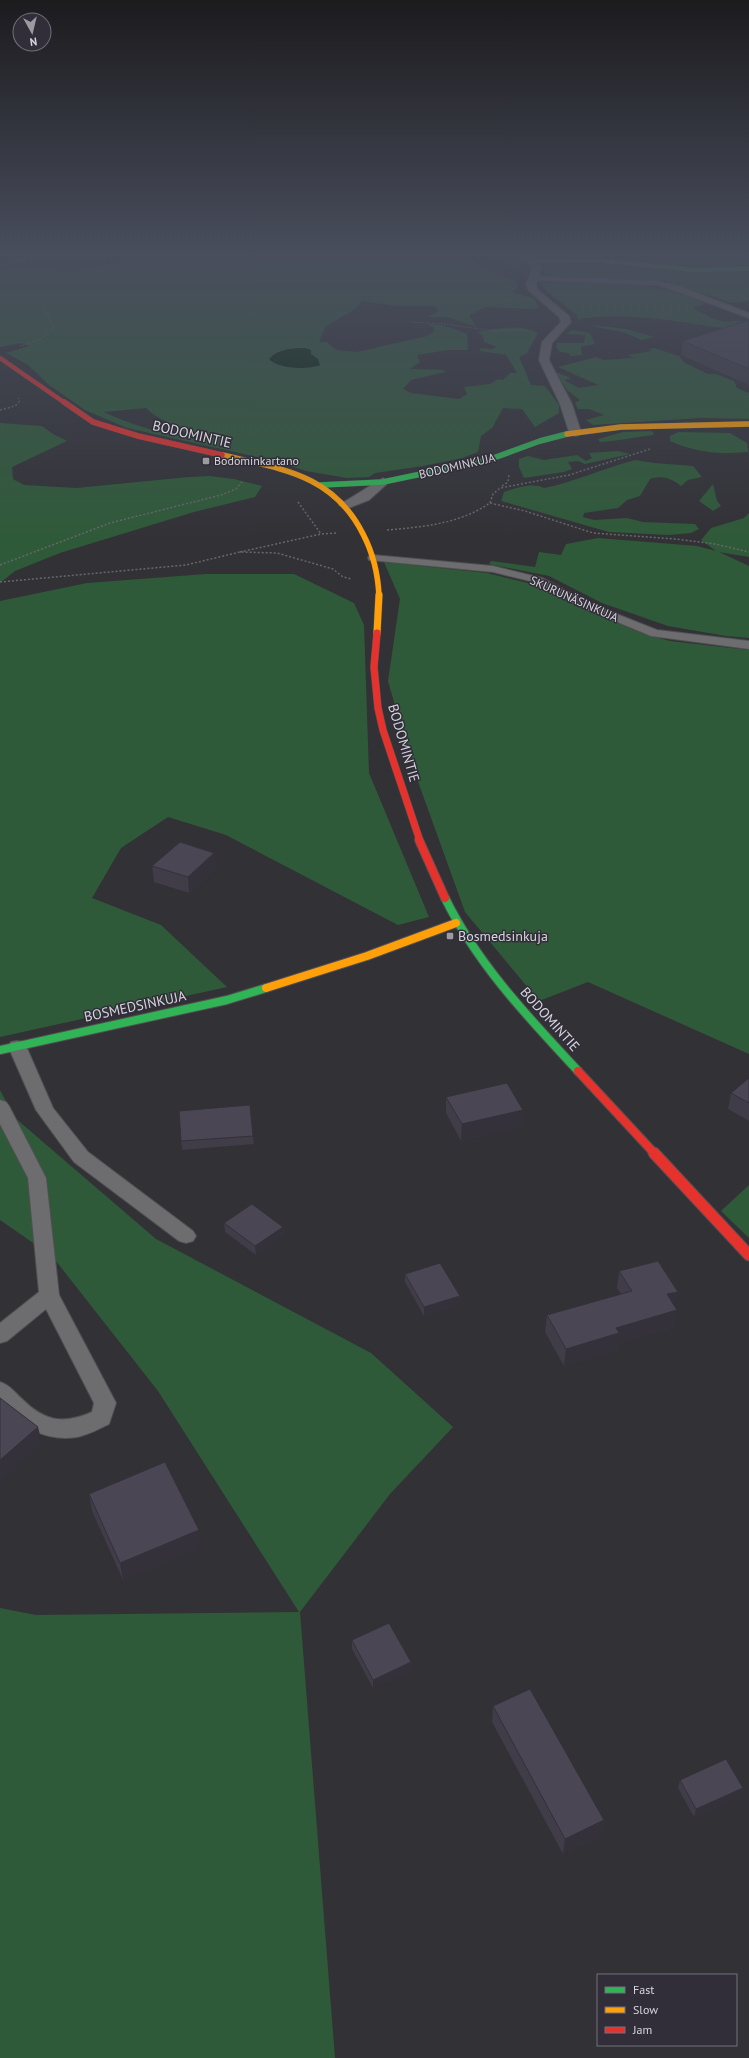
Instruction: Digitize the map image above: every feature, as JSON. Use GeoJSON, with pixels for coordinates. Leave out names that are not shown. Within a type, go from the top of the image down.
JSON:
{"type":"FeatureCollection","features":[{"type":"Feature","properties":{"kind":"street"},"geometry":{"type":"LineString","coordinates":[[546,347],[544,360],[566,404],[575,432]]}},
{"type":"Feature","properties":{"kind":"street","name":"BODOMINTIE"},"geometry":{"type":"LineString","coordinates":[[0,358],[93,422],[138,436],[269,466],[321,485],[346,505],[362,532],[373,558],[378,580],[378,617],[374,667],[381,722],[419,839],[456,923],[501,985],[556,1047],[749,1255]]}},
{"type":"Feature","properties":{"kind":"street","name":"BODOMINKUJA"},"geometry":{"type":"LineString","coordinates":[[321,485],[383,482],[488,460],[540,441],[575,432],[621,427],[749,424]]}},
{"type":"Feature","properties":{"kind":"street","name":"BODOMINKUJA"},"geometry":{"type":"LineString","coordinates":[[346,505],[364,497],[383,482]]}},
{"type":"Feature","properties":{"kind":"street","name":"BOSMEDSINKUJA"},"geometry":{"type":"LineString","coordinates":[[8,1048],[227,1000],[367,956],[456,923]]}},
{"type":"Feature","properties":{"kind":"lane","name":"SKURUNÄSINKUJA"},"geometry":{"type":"LineString","coordinates":[[373,558],[493,569],[538,580],[585,605],[655,634],[749,645]]}},
{"type":"Feature","properties":{"kind":"lane"},"geometry":{"type":"LineString","coordinates":[[8,1048],[45,1110],[81,1157],[186,1236]]}},
{"type":"Feature","properties":{"kind":"lane"},"geometry":{"type":"LineString","coordinates":[[0,1106],[37,1178],[49,1295],[105,1403],[101,1418],[79,1428],[47,1428],[19,1412],[0,1391]]}},
{"type":"Feature","properties":{"kind":"lane"},"geometry":{"type":"LineString","coordinates":[[0,1335],[49,1295]]}},
{"type":"Feature","properties":{"kind":"path"},"geometry":{"type":"LineString","coordinates":[[0,410],[14,406],[20,401],[15,395]]}},
{"type":"Feature","properties":{"kind":"path"},"geometry":{"type":"LineString","coordinates":[[0,582],[186,565],[320,534],[362,532],[436,524],[481,510],[490,503],[492,494],[500,488],[569,475],[650,449]]}},
{"type":"Feature","properties":{"kind":"path"},"geometry":{"type":"LineString","coordinates":[[0,564],[110,523],[221,495],[236,489],[241,485],[242,478]]}},
{"type":"Feature","properties":{"kind":"path"},"geometry":{"type":"LineString","coordinates":[[490,503],[525,511],[564,525],[593,533],[675,539],[715,544],[749,552]]}},
{"type":"Feature","properties":{"kind":"path"},"geometry":{"type":"LineString","coordinates":[[240,552],[277,554],[333,569],[344,577],[357,580],[378,580]]}},
{"type":"Feature","properties":{"kind":"shaded area"},"geometry":{"type":"Polygon","coordinates":[[[26,347],[333,347],[336,350],[357,352],[379,347],[468,347],[468,350],[448,350],[417,355],[420,362],[410,369],[444,370],[445,372],[411,380],[403,389],[411,393],[459,399],[467,394],[464,387],[490,384],[498,379],[503,380],[510,373],[517,373],[506,355],[479,351],[481,348],[492,349],[497,347],[530,347],[527,353],[519,357],[531,385],[545,386],[559,405],[559,413],[535,427],[522,409],[503,408],[492,428],[481,436],[478,452],[462,458],[423,466],[375,473],[369,477],[347,478],[306,471],[280,462],[127,428],[85,410],[49,385],[27,364],[6,353],[26,347]],[[146,408],[104,412],[121,420],[158,431],[170,434],[187,434],[177,427],[160,419],[146,408]]]}},
{"type":"Feature","properties":{"kind":"shaded area"},"geometry":{"type":"Polygon","coordinates":[[[556,347],[581,347],[582,355],[571,356],[568,353],[560,352],[556,347]]]}},
{"type":"Feature","properties":{"kind":"shaded area"},"geometry":{"type":"Polygon","coordinates":[[[305,348],[311,350],[311,354],[318,359],[320,365],[308,368],[293,368],[279,365],[269,359],[281,351],[305,348]]]}},
{"type":"Feature","properties":{"kind":"shaded area"},"geometry":{"type":"Polygon","coordinates":[[[654,348],[679,356],[685,363],[708,374],[716,374],[734,381],[737,388],[749,393],[749,419],[700,418],[593,425],[586,420],[604,415],[589,409],[578,409],[575,403],[580,400],[567,390],[556,372],[571,378],[564,380],[579,388],[598,385],[558,367],[596,357],[603,360],[634,358],[628,355],[652,351],[648,349],[654,348]]]}},
{"type":"Feature","properties":{"kind":"shaded area"},"geometry":{"type":"Polygon","coordinates":[[[0,423],[42,426],[53,434],[67,441],[12,467],[13,479],[24,485],[76,488],[210,476],[234,479],[262,486],[255,497],[194,512],[60,553],[15,571],[0,583],[0,423]]]}},
{"type":"Feature","properties":{"kind":"shaded area"},"geometry":{"type":"Polygon","coordinates":[[[652,431],[654,435],[600,442],[598,439],[623,432],[652,431]]]}},
{"type":"Feature","properties":{"kind":"shaded area"},"geometry":{"type":"Polygon","coordinates":[[[678,432],[730,433],[747,443],[749,456],[748,452],[708,452],[689,448],[670,441],[670,436],[678,432]]]}},
{"type":"Feature","properties":{"kind":"shaded area"},"geometry":{"type":"Polygon","coordinates":[[[618,451],[630,454],[585,464],[578,461],[568,462],[572,469],[564,472],[524,478],[519,467],[519,459],[528,456],[544,460],[577,455],[586,461],[592,458],[589,453],[618,451]]]}},
{"type":"Feature","properties":{"kind":"shaded area"},"geometry":{"type":"Polygon","coordinates":[[[635,460],[693,466],[702,477],[688,480],[681,486],[666,478],[658,477],[650,479],[640,496],[627,500],[618,508],[584,513],[583,517],[594,520],[627,518],[643,522],[695,524],[699,529],[691,533],[669,535],[609,532],[501,501],[504,492],[513,489],[524,486],[540,486],[544,488],[578,479],[635,460]]]}},
{"type":"Feature","properties":{"kind":"shaded area"},"geometry":{"type":"Polygon","coordinates":[[[713,484],[717,501],[721,506],[713,511],[699,501],[713,484]]]}},
{"type":"Feature","properties":{"kind":"shaded area"},"geometry":{"type":"Polygon","coordinates":[[[749,513],[749,557],[719,552],[749,566],[749,638],[726,636],[668,626],[602,603],[549,576],[489,564],[491,561],[535,567],[539,552],[561,555],[566,544],[598,538],[697,546],[716,551],[701,540],[711,528],[744,518],[749,513]]]}},
{"type":"Feature","properties":{"kind":"shaded area"},"geometry":{"type":"Polygon","coordinates":[[[384,562],[487,573],[536,585],[580,608],[644,634],[670,641],[749,650],[749,1054],[588,982],[539,1001],[465,912],[412,765],[388,681],[400,599],[384,562]]]}},
{"type":"Feature","properties":{"kind":"shaded area"},"geometry":{"type":"Polygon","coordinates":[[[206,574],[294,574],[354,603],[364,625],[369,773],[429,917],[398,925],[226,835],[168,817],[121,848],[92,898],[161,925],[227,987],[0,1037],[0,601],[87,583],[206,574]]]}},
{"type":"Feature","properties":{"kind":"shaded area"},"geometry":{"type":"Polygon","coordinates":[[[0,1090],[14,1117],[156,1239],[371,1353],[453,1427],[390,1494],[300,1612],[335,2058],[0,2058],[0,1608],[36,1615],[299,1612],[158,1391],[52,1256],[0,1220],[0,1090]]]}},
{"type":"Feature","properties":{"kind":"shaded area"},"geometry":{"type":"Polygon","coordinates":[[[749,1185],[749,1238],[721,1211],[749,1185]]]}},
{"type":"Feature","properties":{"kind":"building"},"geometry":{"type":"Polygon","coordinates":[[[697,347],[749,347],[749,369],[697,347]]]}},
{"type":"Feature","properties":{"kind":"building"},"geometry":{"type":"Polygon","coordinates":[[[180,842],[214,853],[188,877],[152,866],[180,842]]]}},
{"type":"Feature","properties":{"kind":"building"},"geometry":{"type":"Polygon","coordinates":[[[749,1078],[749,1103],[731,1093],[749,1078]]]}},
{"type":"Feature","properties":{"kind":"building"},"geometry":{"type":"Polygon","coordinates":[[[507,1083],[523,1110],[462,1124],[446,1097],[507,1083]]]}},
{"type":"Feature","properties":{"kind":"building"},"geometry":{"type":"Polygon","coordinates":[[[250,1105],[253,1136],[181,1141],[179,1111],[250,1105]]]}},
{"type":"Feature","properties":{"kind":"building"},"geometry":{"type":"Polygon","coordinates":[[[252,1204],[283,1227],[255,1246],[224,1223],[252,1204]]]}},
{"type":"Feature","properties":{"kind":"building"},"geometry":{"type":"Polygon","coordinates":[[[658,1261],[678,1292],[667,1294],[677,1310],[616,1328],[619,1333],[566,1349],[547,1315],[632,1291],[619,1271],[658,1261]]]}},
{"type":"Feature","properties":{"kind":"building"},"geometry":{"type":"Polygon","coordinates":[[[440,1263],[460,1296],[424,1307],[405,1274],[440,1263]]]}},
{"type":"Feature","properties":{"kind":"building"},"geometry":{"type":"Polygon","coordinates":[[[0,1398],[38,1427],[0,1460],[0,1398]]]}},
{"type":"Feature","properties":{"kind":"building"},"geometry":{"type":"Polygon","coordinates":[[[165,1462],[199,1530],[120,1563],[89,1494],[165,1462]]]}},
{"type":"Feature","properties":{"kind":"building"},"geometry":{"type":"Polygon","coordinates":[[[389,1623],[411,1662],[373,1680],[352,1640],[389,1623]]]}},
{"type":"Feature","properties":{"kind":"building"},"geometry":{"type":"Polygon","coordinates":[[[530,1689],[604,1820],[565,1839],[493,1706],[530,1689]]]}},
{"type":"Feature","properties":{"kind":"building"},"geometry":{"type":"Polygon","coordinates":[[[726,1759],[743,1788],[696,1809],[680,1780],[726,1759]]]}},
{"type":"Feature","properties":{"kind":"traffic: fast"},"geometry":{"type":"LineString","coordinates":[[321,485],[383,482],[488,460],[540,441],[567,434]]}},
{"type":"Feature","properties":{"kind":"traffic: fast"},"geometry":{"type":"LineString","coordinates":[[445,898],[457,922],[487,968],[522,1010],[578,1071]]}},
{"type":"Feature","properties":{"kind":"traffic: fast"},"geometry":{"type":"LineString","coordinates":[[0,1050],[227,1000],[266,988]]}},
{"type":"Feature","properties":{"kind":"traffic: slow"},"geometry":{"type":"LineString","coordinates":[[567,434],[621,427],[749,424]]}},
{"type":"Feature","properties":{"kind":"traffic: slow"},"geometry":{"type":"LineString","coordinates":[[222,455],[298,475],[321,485],[332,492],[342,502],[360,527],[367,540],[376,568],[379,600],[377,633]]}},
{"type":"Feature","properties":{"kind":"traffic: slow"},"geometry":{"type":"LineString","coordinates":[[266,988],[367,956],[456,923]]}},
{"type":"Feature","properties":{"kind":"traffic: jam"},"geometry":{"type":"LineString","coordinates":[[0,358],[93,422],[138,436],[222,455]]}},
{"type":"Feature","properties":{"kind":"traffic: jam"},"geometry":{"type":"LineString","coordinates":[[377,633],[374,667],[378,708],[383,730],[419,839],[445,898]]}},
{"type":"Feature","properties":{"kind":"traffic: jam"},"geometry":{"type":"LineString","coordinates":[[578,1071],[749,1255]]}},
{"type":"Feature","properties":{"kind":"place","name":"Bodominkartano"},"geometry":{"type":"Point","coordinates":[206,461]}},
{"type":"Feature","properties":{"kind":"place","name":"Bosmedsinkuja"},"geometry":{"type":"Point","coordinates":[450,936]}}]}
